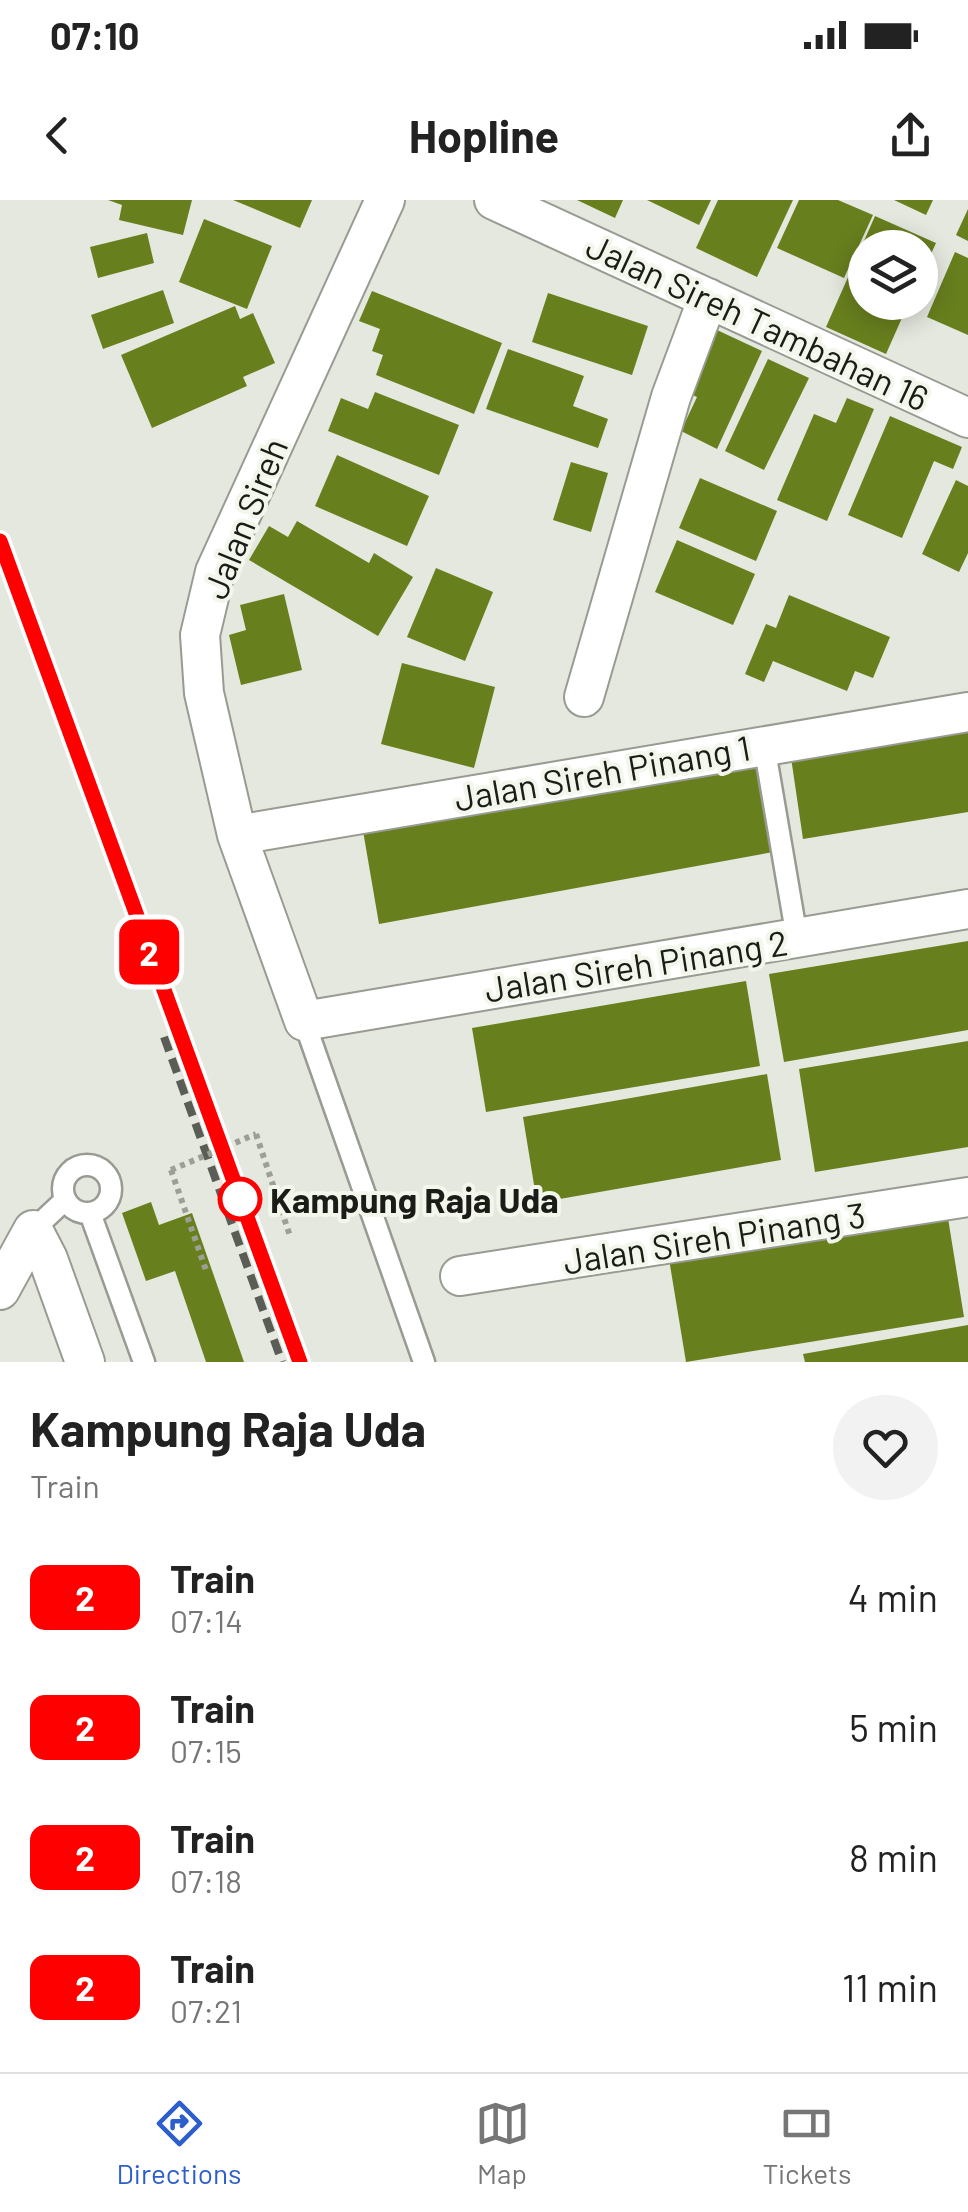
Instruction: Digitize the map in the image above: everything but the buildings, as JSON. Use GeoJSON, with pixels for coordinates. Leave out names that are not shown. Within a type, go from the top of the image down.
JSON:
{"type":"FeatureCollection","features":[{"type":"Feature","properties":{"kind":"street","name":"Jalan Sireh"},"geometry":{"type":"LineString","coordinates":[[304,1021],[238,835],[204,693],[200,635],[215,572],[385,200]]}},
{"type":"Feature","properties":{"kind":"street","name":"Jalan Sireh Tambahan 16"},"geometry":{"type":"LineString","coordinates":[[494,200],[968,418]]}},
{"type":"Feature","properties":{"kind":"street"},"geometry":{"type":"LineString","coordinates":[[584,697],[671,397],[708,298]]}},
{"type":"Feature","properties":{"kind":"street","name":"Jalan Sireh Pinang 1"},"geometry":{"type":"LineString","coordinates":[[238,835],[968,712]]}},
{"type":"Feature","properties":{"kind":"street","name":"Jalan Sireh Pinang 2"},"geometry":{"type":"LineString","coordinates":[[304,1021],[968,910]]}},
{"type":"Feature","properties":{"kind":"street","name":"Jalan Sireh Pinang 3"},"geometry":{"type":"LineString","coordinates":[[460,1276],[968,1198]]}},
{"type":"Feature","properties":{"kind":"street"},"geometry":{"type":"LineString","coordinates":[[0,1290],[33,1230]]}},
{"type":"Feature","properties":{"kind":"street"},"geometry":{"type":"LineString","coordinates":[[33,1230],[48,1259],[85,1362]]}},
{"type":"Feature","properties":{"kind":"lane"},"geometry":{"type":"LineString","coordinates":[[764,744],[798,938]]}},
{"type":"Feature","properties":{"kind":"lane"},"geometry":{"type":"LineString","coordinates":[[304,1021],[424,1362]]}},
{"type":"Feature","properties":{"kind":"lane"},"geometry":{"type":"LineString","coordinates":[[87,1165],[107,1176],[110,1192],[104,1206],[90,1213],[75,1210],[66,1200],[64,1184],[72,1171],[87,1165]]}},
{"type":"Feature","properties":{"kind":"lane"},"geometry":{"type":"LineString","coordinates":[[33,1230],[66,1200]]}},
{"type":"Feature","properties":{"kind":"lane"},"geometry":{"type":"LineString","coordinates":[[90,1213],[144,1362]]}},
{"type":"Feature","properties":{"kind":"path"},"geometry":{"type":"LineString","coordinates":[[207,1274],[171,1170],[256,1134],[290,1236]]}},
{"type":"Feature","properties":{"kind":"railway"},"geometry":{"type":"LineString","coordinates":[[0,541],[300,1362]]}},
{"type":"Feature","properties":{"kind":"railway"},"geometry":{"type":"LineString","coordinates":[[164,1037],[282,1362]]}},
{"type":"Feature","properties":{"kind":"train","name":"2"},"geometry":{"type":"LineString","coordinates":[[0,541],[300,1362]]}},
{"type":"Feature","properties":{"kind":"place","name":"Kampung Raja Uda"},"geometry":{"type":"Point","coordinates":[240,1199]}}]}
